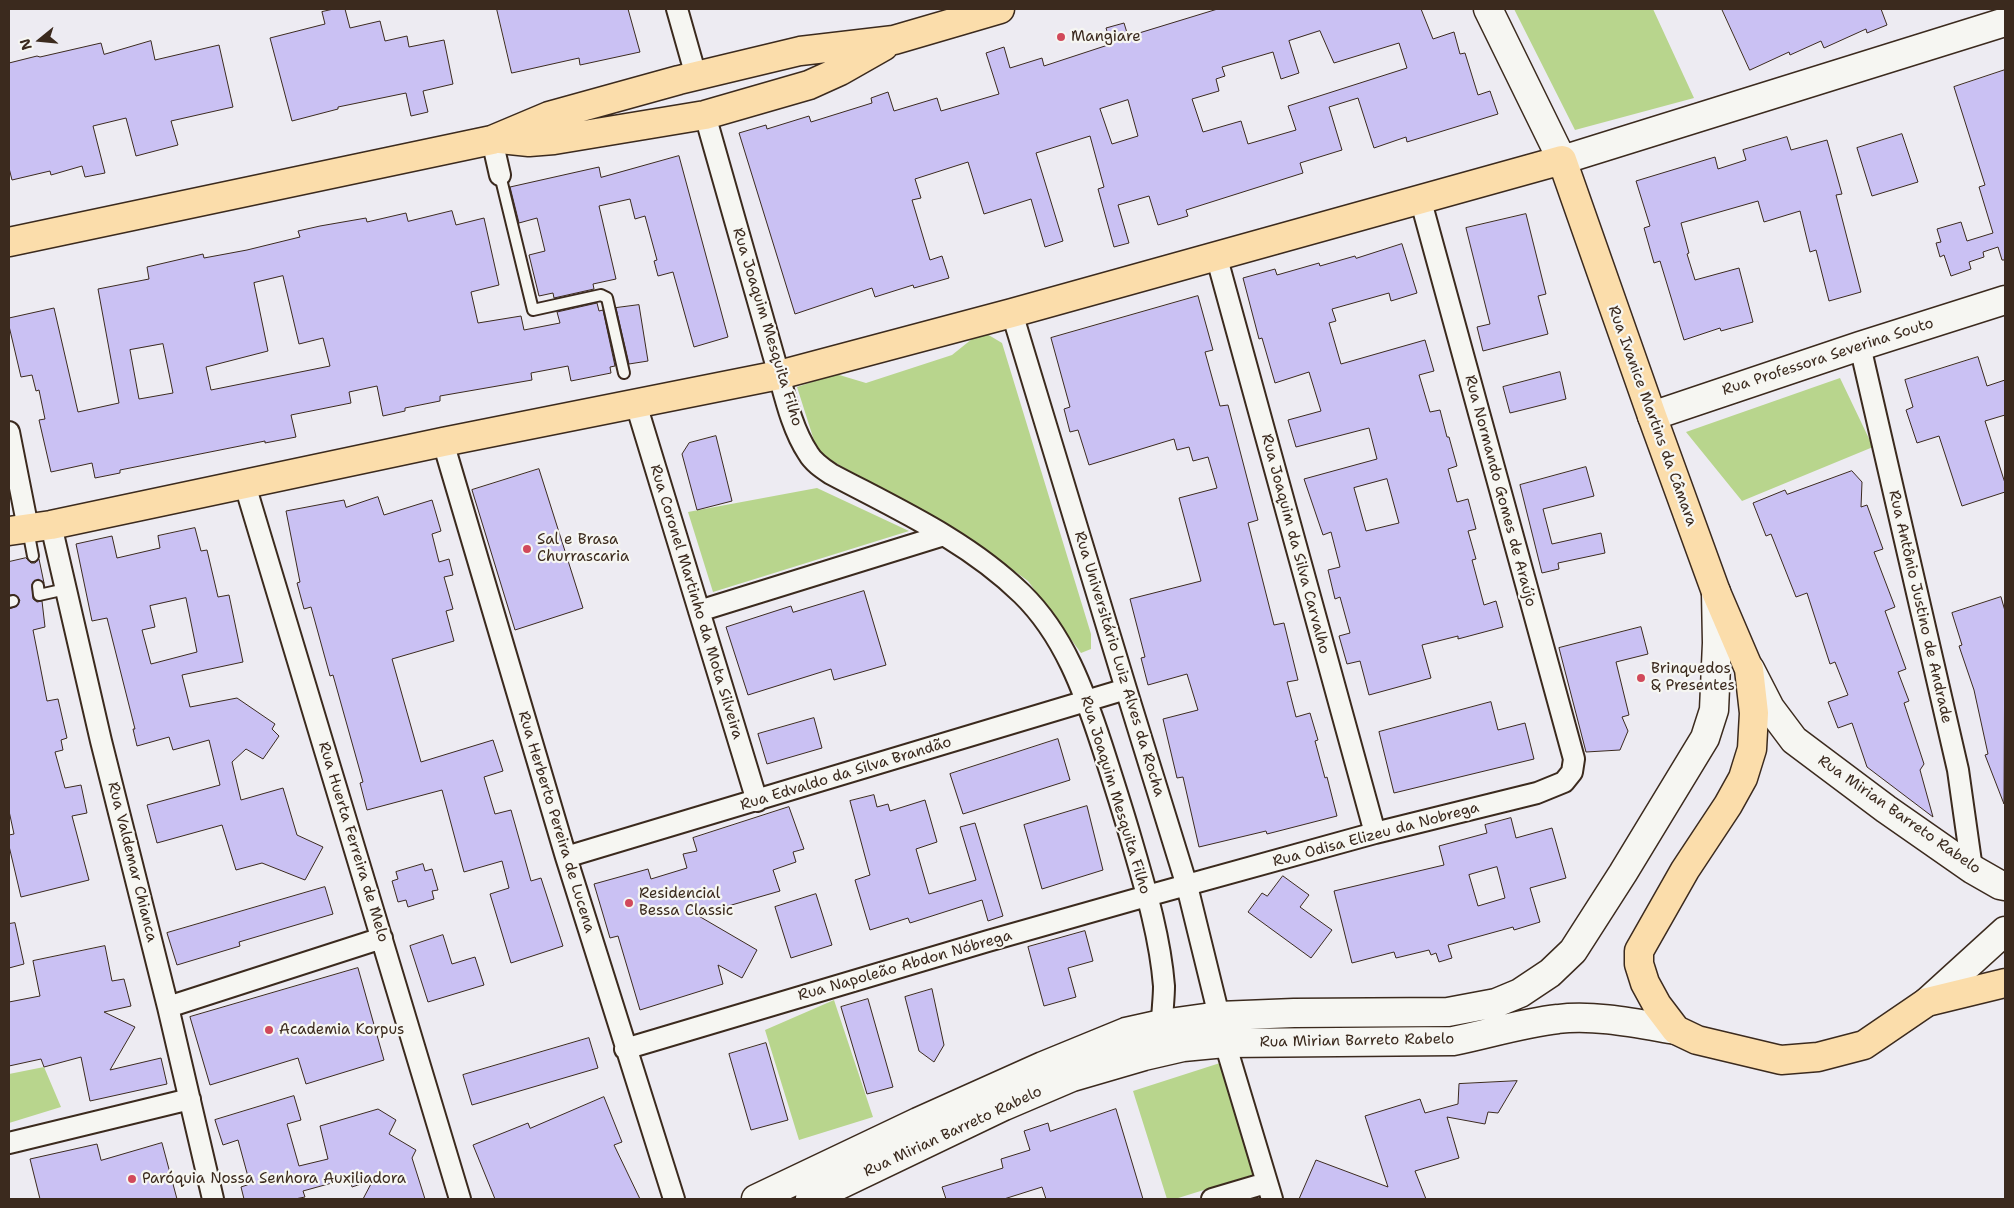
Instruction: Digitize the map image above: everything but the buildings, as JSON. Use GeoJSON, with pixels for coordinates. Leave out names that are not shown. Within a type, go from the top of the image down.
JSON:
{"type":"FeatureCollection","features":[{"type":"Feature","properties":{"kind":"main road"},"geometry":{"type":"LineString","coordinates":[[9,242],[494,140],[549,116],[696,76],[800,51],[894,40],[1000,9]]}},
{"type":"Feature","properties":{"kind":"main road"},"geometry":{"type":"LineString","coordinates":[[1488,9],[1562,160]]}},
{"type":"Feature","properties":{"kind":"main road"},"geometry":{"type":"LineString","coordinates":[[29,528],[778,375],[1012,313],[1562,160],[2005,22]]}},
{"type":"Feature","properties":{"kind":"main road"},"geometry":{"type":"LineString","coordinates":[[494,140],[529,142],[554,140],[705,115],[809,85],[840,71],[894,40]]}},
{"type":"Feature","properties":{"kind":"main road","name":"Rua Ivanice Martins da Câmara"},"geometry":{"type":"LineString","coordinates":[[1562,160],[1716,592],[1750,669],[1770,708],[1794,740]]}},
{"type":"Feature","properties":{"kind":"main road","name":"Rua Professora Severina Souto"},"geometry":{"type":"LineString","coordinates":[[1652,416],[1860,346],[2005,300]]}},
{"type":"Feature","properties":{"kind":"main road","name":"Rua Mirian Barreto Rabelo"},"geometry":{"type":"LineString","coordinates":[[756,1199],[918,1122],[1043,1066],[1126,1032],[1162,1024],[1219,1016],[1294,1013],[1448,1012],[1496,1003],[1520,993],[1550,973],[1573,951],[1628,866],[1705,738],[1714,710],[1716,592]]}},
{"type":"Feature","properties":{"kind":"main road","name":"Rua Ivanice Martins da Câmara"},"geometry":{"type":"LineString","coordinates":[[1676,1030],[1657,1005],[1645,983],[1639,964],[1639,951],[1685,870],[1728,805],[1743,778],[1752,749],[1754,713],[1750,669]]}},
{"type":"Feature","properties":{"kind":"main road","name":"Rua Mirian Barreto Rabelo"},"geometry":{"type":"LineString","coordinates":[[1794,740],[1886,809],[1972,869],[2005,886]]}},
{"type":"Feature","properties":{"kind":"main road","name":"Rua Mirian Barreto Rabelo"},"geometry":{"type":"LineString","coordinates":[[810,1199],[1004,1106],[1072,1077],[1183,1047],[1225,1044],[1453,1041],[1559,1018],[1608,1020],[1676,1030],[1697,1040],[1781,1060],[1818,1057],[1864,1045],[1927,1002],[2005,931]]}},
{"type":"Feature","properties":{"kind":"main road"},"geometry":{"type":"LineString","coordinates":[[1927,1002],[2005,982]]}},
{"type":"Feature","properties":{"kind":"street"},"geometry":{"type":"LineString","coordinates":[[677,9],[696,76]]}},
{"type":"Feature","properties":{"kind":"street","name":"Rua Joaquim Mesquita Filho"},"geometry":{"type":"LineString","coordinates":[[705,115],[778,375],[799,434],[808,453],[831,474],[944,535],[978,557],[1022,594],[1039,613],[1071,662],[1088,701],[1120,798],[1147,896],[1159,949],[1164,988],[1162,1024]]}},
{"type":"Feature","properties":{"kind":"street"},"geometry":{"type":"LineString","coordinates":[[494,140],[500,175]]}},
{"type":"Feature","properties":{"kind":"street","name":"Rua Normando Gomes de Araújo"},"geometry":{"type":"LineString","coordinates":[[1420,198],[1574,760],[1572,772],[1564,782]]}},
{"type":"Feature","properties":{"kind":"street","name":"Rua Joaquim da Silva Carvalho"},"geometry":{"type":"LineString","coordinates":[[1216,255],[1374,833]]}},
{"type":"Feature","properties":{"kind":"street","name":"Rua Universitário Luiz Alves da Rocha"},"geometry":{"type":"LineString","coordinates":[[1012,313],[1187,886],[1219,1016]]}},
{"type":"Feature","properties":{"kind":"street","name":"Rua Antônio Justino de Andrade"},"geometry":{"type":"LineString","coordinates":[[1860,346],[1958,770],[1972,869]]}},
{"type":"Feature","properties":{"kind":"street","name":"Rua Coronel Martinho da Mota Silveira"},"geometry":{"type":"LineString","coordinates":[[636,404],[757,801]]}},
{"type":"Feature","properties":{"kind":"street","name":"Rua Valdemar Chianca"},"geometry":{"type":"LineString","coordinates":[[9,432],[29,528],[66,589],[101,741],[168,1006],[213,1199]]}},
{"type":"Feature","properties":{"kind":"street","name":"Rua Herberto Pereira de Lucena"},"geometry":{"type":"LineString","coordinates":[[443,442],[566,857],[625,1049],[674,1199]]}},
{"type":"Feature","properties":{"kind":"street","name":"Rua Huerta Ferreira de Melo"},"geometry":{"type":"LineString","coordinates":[[245,485],[460,1199]]}},
{"type":"Feature","properties":{"kind":"street"},"geometry":{"type":"LineString","coordinates":[[699,611],[944,535]]}},
{"type":"Feature","properties":{"kind":"street","name":"Rua Edvaldo da Silva Brandão"},"geometry":{"type":"LineString","coordinates":[[566,857],[1126,689]]}},
{"type":"Feature","properties":{"kind":"street","name":"Rua Odisa Elizeu da Nobrega"},"geometry":{"type":"LineString","coordinates":[[1187,886],[1374,833],[1537,793],[1564,782]]}},
{"type":"Feature","properties":{"kind":"street","name":"Rua Napoleão Abdon Nóbrega"},"geometry":{"type":"LineString","coordinates":[[625,1049],[988,941],[1187,886]]}},
{"type":"Feature","properties":{"kind":"street"},"geometry":{"type":"LineString","coordinates":[[168,1006],[382,938]]}},
{"type":"Feature","properties":{"kind":"street"},"geometry":{"type":"LineString","coordinates":[[1212,1199],[1269,1191],[1225,1044]]}},
{"type":"Feature","properties":{"kind":"street"},"geometry":{"type":"LineString","coordinates":[[9,1144],[190,1099]]}},
{"type":"Feature","properties":{"kind":"lane"},"geometry":{"type":"LineString","coordinates":[[500,175],[533,310],[601,296],[607,298],[624,373]]}},
{"type":"Feature","properties":{"kind":"lane"},"geometry":{"type":"LineString","coordinates":[[29,528],[33,556]]}},
{"type":"Feature","properties":{"kind":"lane"},"geometry":{"type":"LineString","coordinates":[[39,591],[66,589]]}},
{"type":"Feature","properties":{"kind":"green space"},"geometry":{"type":"Polygon","coordinates":[[[1514,9],[1653,9],[1694,98],[1575,130],[1514,9]]]}},
{"type":"Feature","properties":{"kind":"green space"},"geometry":{"type":"Polygon","coordinates":[[[982,331],[1002,343],[1091,634],[1091,649],[1081,653],[1028,581],[973,541],[818,453],[797,387],[836,374],[866,383],[952,355],[982,331]]]}},
{"type":"Feature","properties":{"kind":"green space"},"geometry":{"type":"Polygon","coordinates":[[[1840,378],[1873,447],[1742,501],[1686,432],[1840,378]]]}},
{"type":"Feature","properties":{"kind":"green space"},"geometry":{"type":"Polygon","coordinates":[[[817,488],[909,531],[713,592],[688,512],[817,488]]]}},
{"type":"Feature","properties":{"kind":"green space"},"geometry":{"type":"Polygon","coordinates":[[[834,1000],[873,1117],[799,1140],[765,1030],[834,1000]]]}},
{"type":"Feature","properties":{"kind":"green space"},"geometry":{"type":"Polygon","coordinates":[[[1220,1063],[1255,1174],[1175,1199],[1167,1199],[1133,1091],[1220,1063]]]}},
{"type":"Feature","properties":{"kind":"green space"},"geometry":{"type":"Polygon","coordinates":[[[44,1067],[61,1107],[9,1123],[9,1074],[44,1067]]]}},
{"type":"Feature","properties":{"kind":"place","name":"Mangiare"},"geometry":{"type":"Point","coordinates":[1061,37]}},
{"type":"Feature","properties":{"kind":"place","name":"Sal e Brasa Churrascaria"},"geometry":{"type":"Point","coordinates":[527,549]}},
{"type":"Feature","properties":{"kind":"place","name":"Brinquedos & Presentes"},"geometry":{"type":"Point","coordinates":[1641,678]}},
{"type":"Feature","properties":{"kind":"place","name":"Residencial Bessa Classic"},"geometry":{"type":"Point","coordinates":[629,903]}},
{"type":"Feature","properties":{"kind":"place","name":"Academia Korpus"},"geometry":{"type":"Point","coordinates":[269,1030]}},
{"type":"Feature","properties":{"kind":"place","name":"Paróquia Nossa Senhora Auxiliadora"},"geometry":{"type":"Point","coordinates":[132,1179]}}]}
